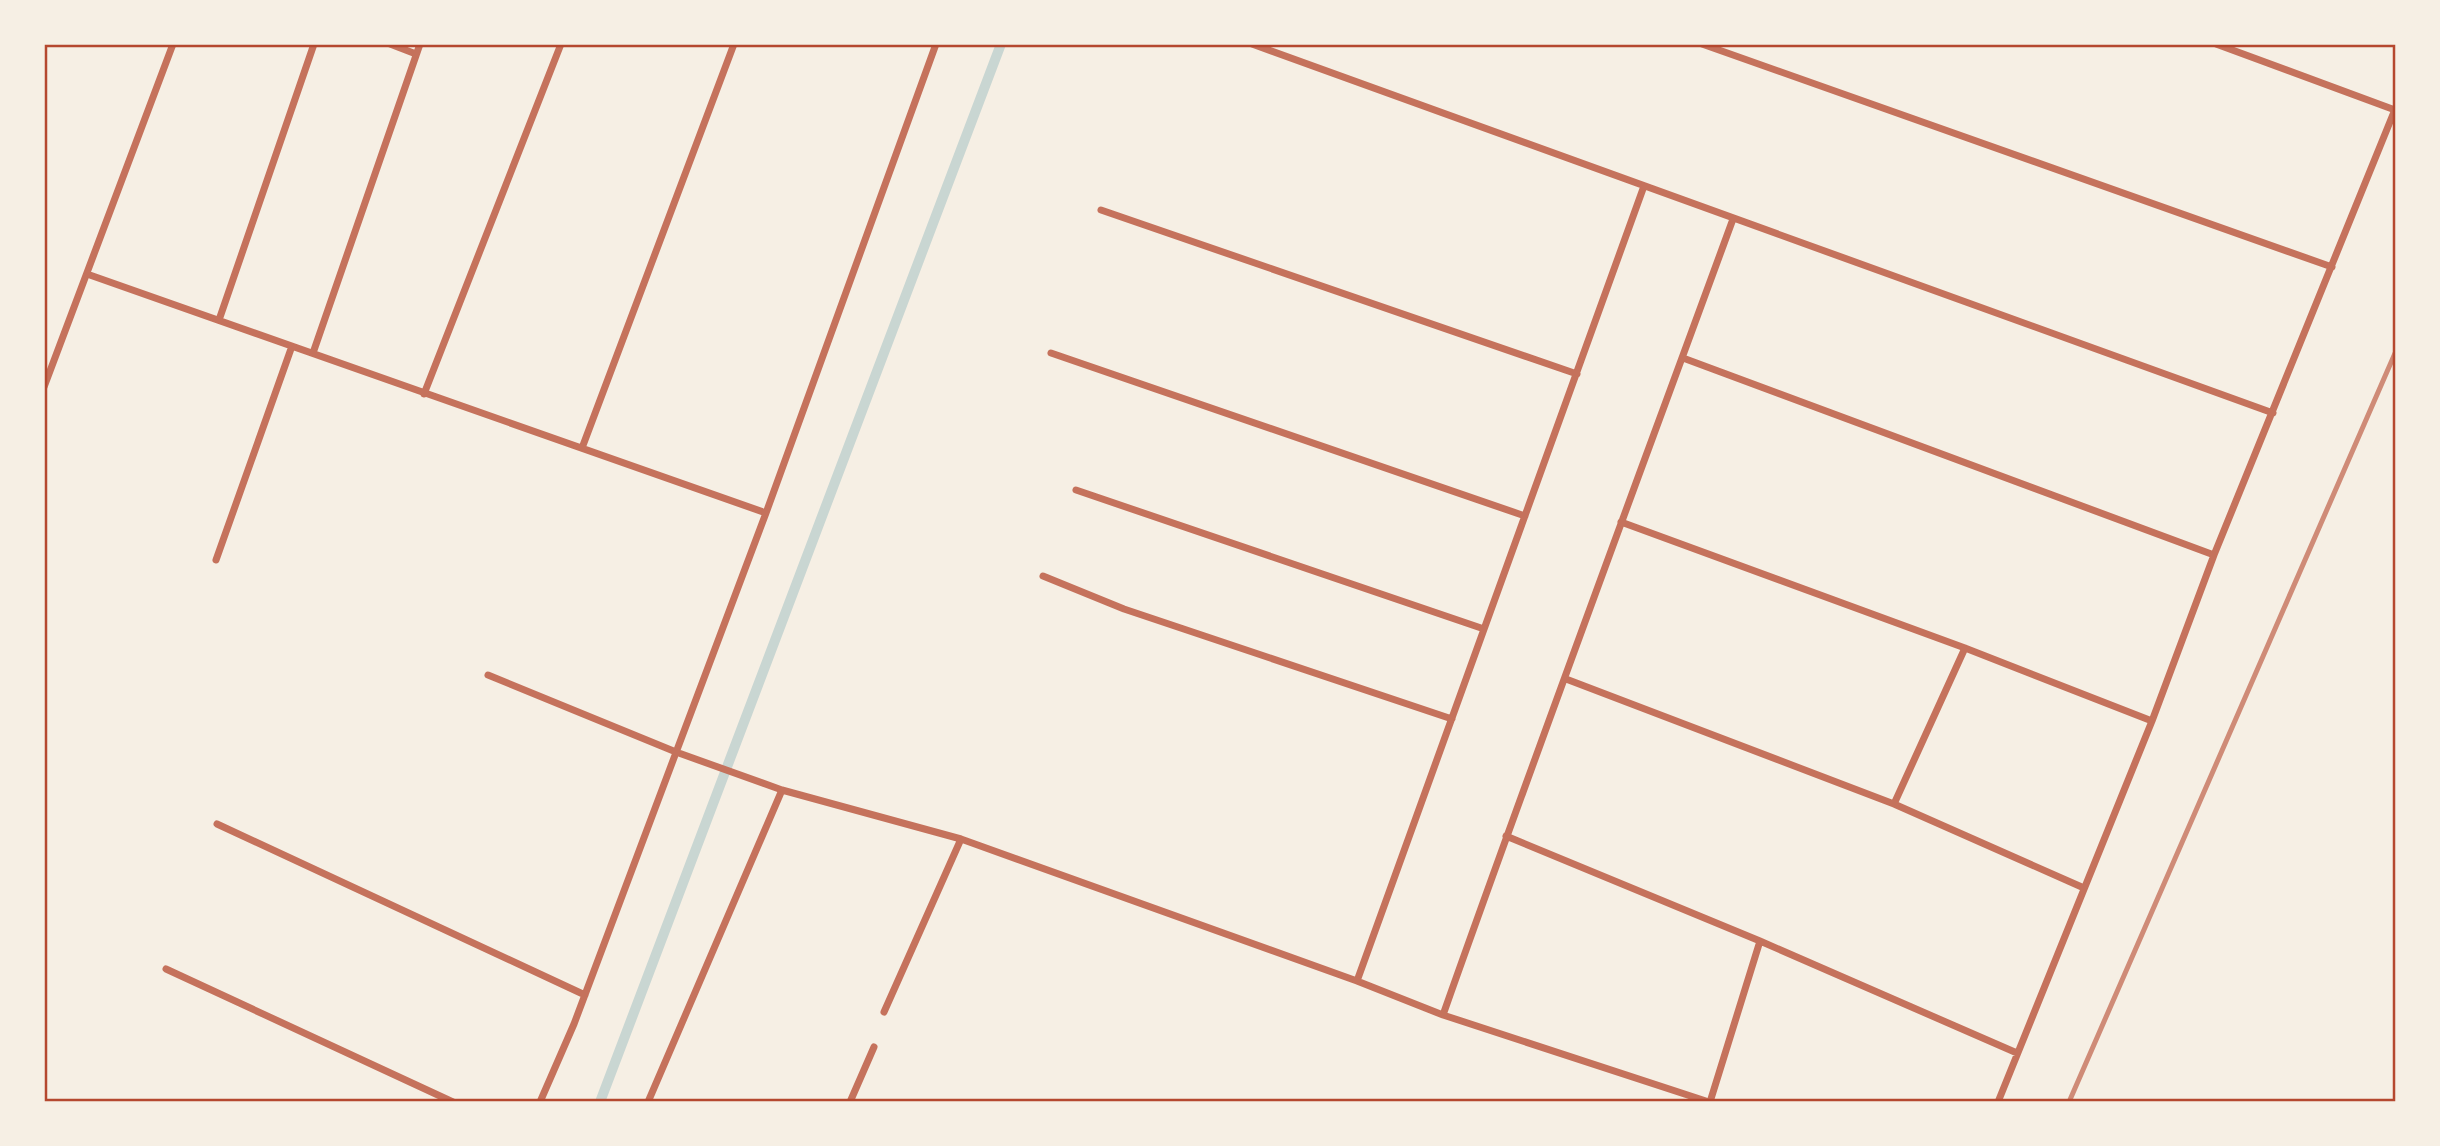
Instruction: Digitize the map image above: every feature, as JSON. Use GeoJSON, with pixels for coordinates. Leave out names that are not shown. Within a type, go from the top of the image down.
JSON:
{"type":"FeatureCollection","features":[{"type":"Feature","properties":{"kind":"street"},"geometry":{"type":"LineString","coordinates":[[44,387],[46,375],[173,44]]}},
{"type":"Feature","properties":{"kind":"street"},"geometry":{"type":"LineString","coordinates":[[219,320],[314,44]]}},
{"type":"Feature","properties":{"kind":"street"},"geometry":{"type":"LineString","coordinates":[[390,44],[416,54]]}},
{"type":"Feature","properties":{"kind":"street"},"geometry":{"type":"LineString","coordinates":[[313,354],[420,44]]}},
{"type":"Feature","properties":{"kind":"street"},"geometry":{"type":"LineString","coordinates":[[424,394],[561,44]]}},
{"type":"Feature","properties":{"kind":"street"},"geometry":{"type":"LineString","coordinates":[[582,448],[734,44]]}},
{"type":"Feature","properties":{"kind":"street"},"geometry":{"type":"LineString","coordinates":[[540,1102],[585,995],[766,513],[936,44]]}},
{"type":"Feature","properties":{"kind":"street"},"geometry":{"type":"LineString","coordinates":[[1252,44],[2273,413]]}},
{"type":"Feature","properties":{"kind":"street"},"geometry":{"type":"LineString","coordinates":[[1702,44],[2332,267]]}},
{"type":"Feature","properties":{"kind":"street"},"geometry":{"type":"LineString","coordinates":[[1998,1102],[2152,722],[2214,555],[2395,109],[2216,44]]}},
{"type":"Feature","properties":{"kind":"street"},"geometry":{"type":"LineString","coordinates":[[1357,981],[1644,186]]}},
{"type":"Feature","properties":{"kind":"street"},"geometry":{"type":"LineString","coordinates":[[1101,210],[1577,374]]}},
{"type":"Feature","properties":{"kind":"street"},"geometry":{"type":"LineString","coordinates":[[1443,1015],[1506,836],[1734,219]]}},
{"type":"Feature","properties":{"kind":"street"},"geometry":{"type":"LineString","coordinates":[[87,274],[766,513]]}},
{"type":"Feature","properties":{"kind":"street"},"geometry":{"type":"LineString","coordinates":[[216,560],[292,346]]}},
{"type":"Feature","properties":{"kind":"street"},"geometry":{"type":"LineString","coordinates":[[1051,353],[1525,516]]}},
{"type":"Feature","properties":{"kind":"street"},"geometry":{"type":"LineString","coordinates":[[1683,358],[2214,555]]}},
{"type":"Feature","properties":{"kind":"street"},"geometry":{"type":"LineString","coordinates":[[1076,490],[1485,629]]}},
{"type":"Feature","properties":{"kind":"street"},"geometry":{"type":"LineString","coordinates":[[1621,522],[1965,648],[2152,722]]}},
{"type":"Feature","properties":{"kind":"street"},"geometry":{"type":"LineString","coordinates":[[1043,576],[1124,609],[1452,719]]}},
{"type":"Feature","properties":{"kind":"street"},"geometry":{"type":"LineString","coordinates":[[1894,804],[1965,648]]}},
{"type":"Feature","properties":{"kind":"street"},"geometry":{"type":"LineString","coordinates":[[488,675],[676,752],[782,790],[961,839],[1357,981],[1443,1015],[1709,1102],[1760,941]]}},
{"type":"Feature","properties":{"kind":"street"},"geometry":{"type":"LineString","coordinates":[[1566,679],[1894,804],[2084,888]]}},
{"type":"Feature","properties":{"kind":"street"},"geometry":{"type":"LineString","coordinates":[[648,1102],[782,790]]}},
{"type":"Feature","properties":{"kind":"street"},"geometry":{"type":"LineString","coordinates":[[217,824],[585,995]]}},
{"type":"Feature","properties":{"kind":"street"},"geometry":{"type":"LineString","coordinates":[[1506,836],[1760,941],[2017,1053]]}},
{"type":"Feature","properties":{"kind":"street"},"geometry":{"type":"LineString","coordinates":[[884,1012],[961,839]]}},
{"type":"Feature","properties":{"kind":"street"},"geometry":{"type":"LineString","coordinates":[[166,970],[453,1102]]}},
{"type":"Feature","properties":{"kind":"street"},"geometry":{"type":"LineString","coordinates":[[850,1102],[874,1047]]}},
{"type":"Feature","properties":{"kind":"waterway"},"geometry":{"type":"LineString","coordinates":[[600,1102],[1001,44]]}},
{"type":"Feature","properties":{"kind":"railway"},"geometry":{"type":"LineString","coordinates":[[2069,1102],[2396,351]]}}]}
